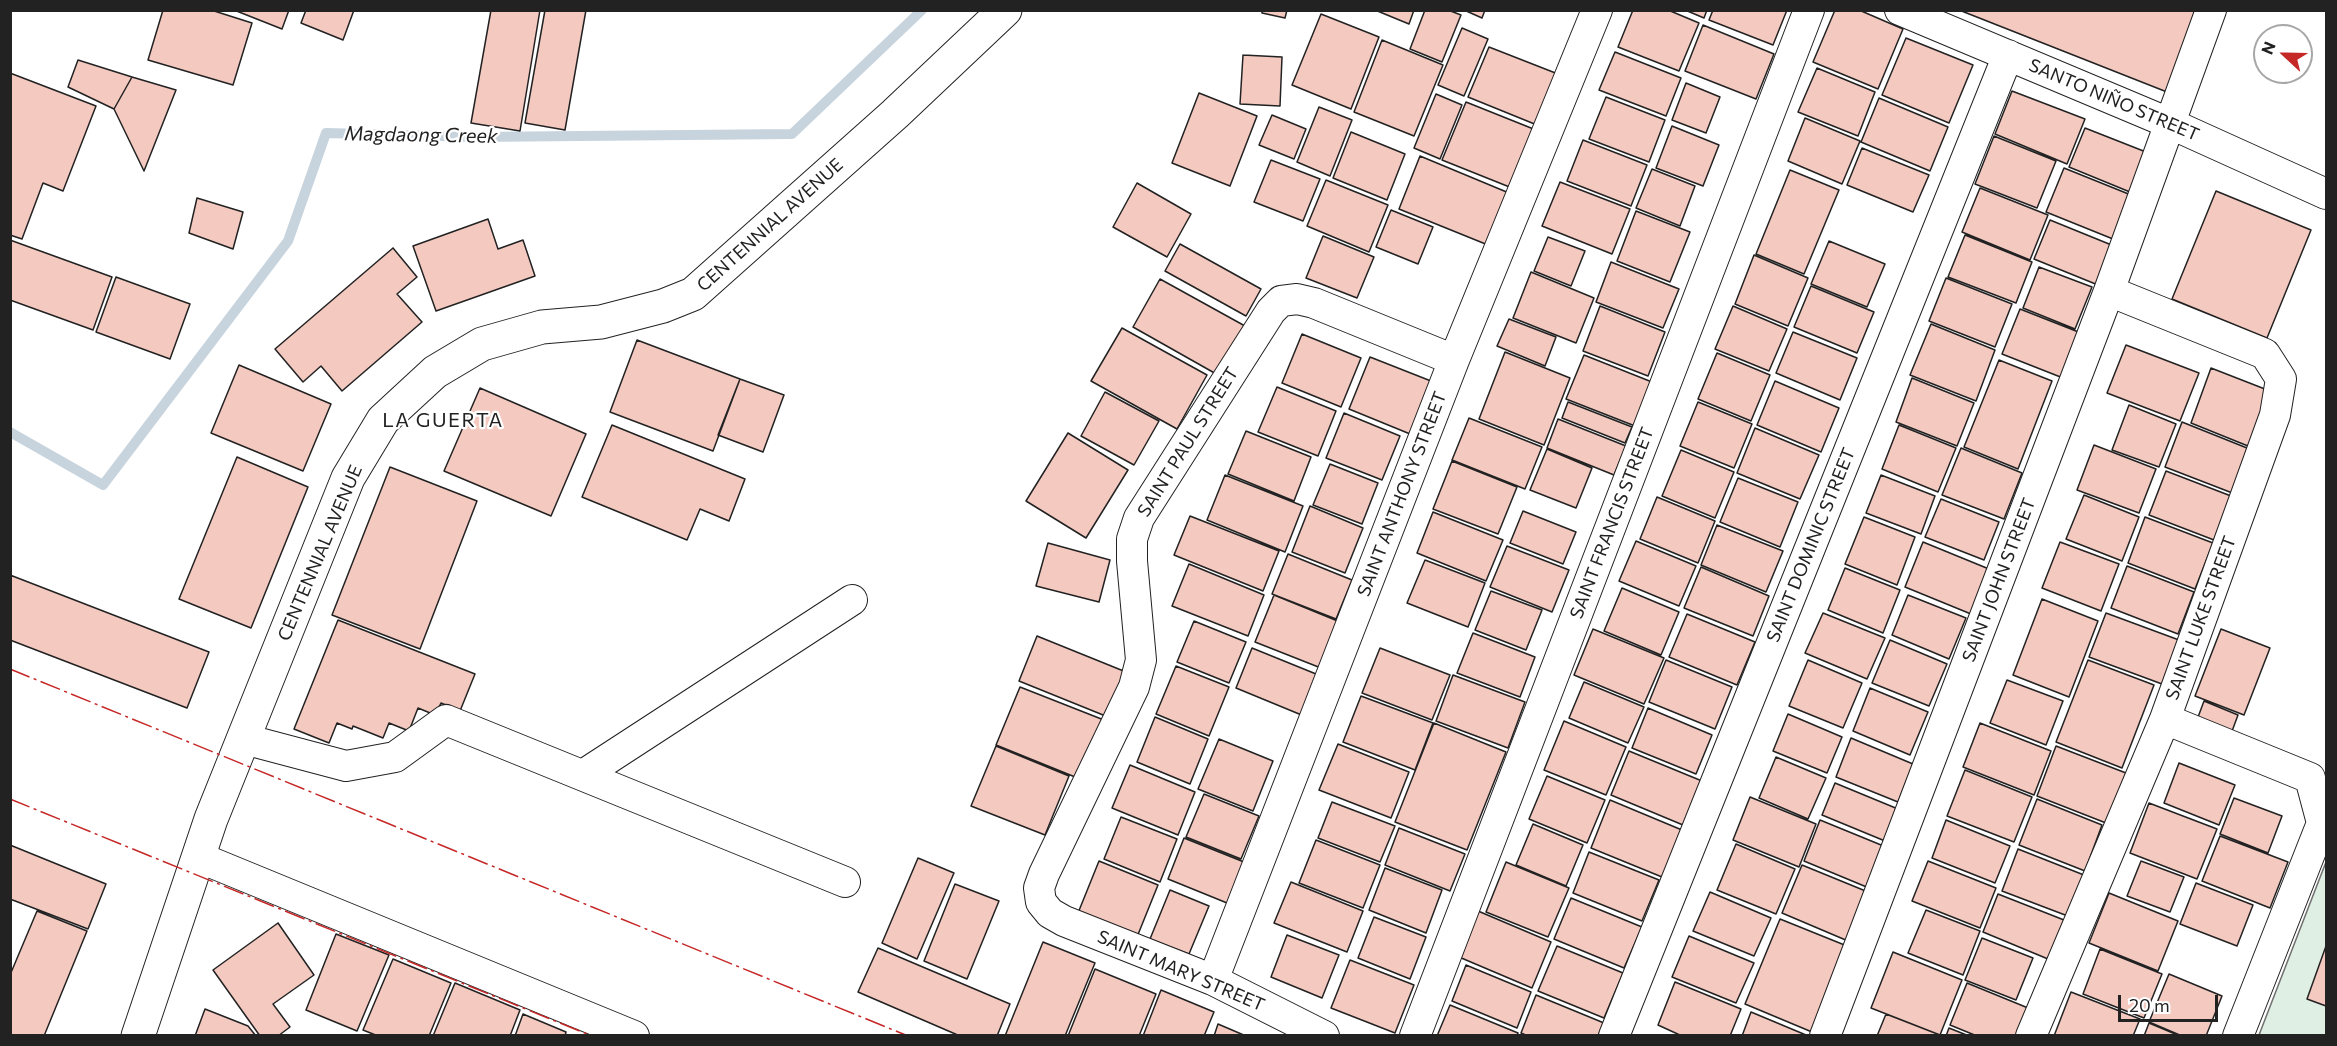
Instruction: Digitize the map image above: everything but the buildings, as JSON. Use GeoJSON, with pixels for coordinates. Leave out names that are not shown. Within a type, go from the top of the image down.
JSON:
{"type":"FeatureCollection","features":[{"type":"Feature","properties":{"kind":"street","name":"CENTENNIAL AVENUE"},"geometry":{"type":"LineString","coordinates":[[138,1035],[211,819],[348,478],[383,420],[435,372],[483,344],[542,327],[601,322],[663,306],[693,294],[895,114],[1005,10]]}},
{"type":"Feature","properties":{"kind":"street","name":"SAINT ANTHONY STREET"},"geometry":{"type":"LineString","coordinates":[[1213,980],[1454,360],[1597,10]]}},
{"type":"Feature","properties":{"kind":"street","name":"SAINT FRANCIS STREET"},"geometry":{"type":"LineString","coordinates":[[1414,1035],[1809,10]]}},
{"type":"Feature","properties":{"kind":"street","name":"SANTO NIÑO STREET"},"geometry":{"type":"LineString","coordinates":[[1900,10],[2169,123],[2313,188]]}},
{"type":"Feature","properties":{"kind":"street","name":"SAINT JOHN STREET"},"geometry":{"type":"LineString","coordinates":[[1825,1035],[2109,291],[2211,10]]}},
{"type":"Feature","properties":{"kind":"street","name":"SAINT DOMINIC STREET"},"geometry":{"type":"LineString","coordinates":[[1614,1035],[2008,55]]}},
{"type":"Feature","properties":{"kind":"street","name":"SAINT LUKE STREET"},"geometry":{"type":"LineString","coordinates":[[2031,1035],[2165,719],[2275,415],[2281,379],[2265,354],[2109,291]]}},
{"type":"Feature","properties":{"kind":"street","name":"SAINT PAUL STREET"},"geometry":{"type":"LineString","coordinates":[[1041,902],[1039,888],[1044,874],[1134,687],[1141,660],[1132,561],[1132,540],[1139,518],[1271,311],[1281,301],[1297,298],[1454,360]]}},
{"type":"Feature","properties":{"kind":"street"},"geometry":{"type":"LineString","coordinates":[[583,775],[852,600]]}},
{"type":"Feature","properties":{"kind":"street"},"geometry":{"type":"LineString","coordinates":[[2165,719],[2310,778],[2322,823],[2238,1035]]}},
{"type":"Feature","properties":{"kind":"street"},"geometry":{"type":"LineString","coordinates":[[244,739],[346,766],[395,757],[446,720],[846,882]]}},
{"type":"Feature","properties":{"kind":"street"},"geometry":{"type":"LineString","coordinates":[[198,857],[634,1035]]}},
{"type":"Feature","properties":{"kind":"street","name":"SAINT MARY STREET"},"geometry":{"type":"LineString","coordinates":[[1041,902],[1050,913],[1064,921],[1213,980],[1324,1035]]}},
{"type":"Feature","properties":{"kind":"green space"},"geometry":{"type":"Polygon","coordinates":[[[2326,862],[2326,1035],[2259,1035],[2326,862]]]}},
{"type":"Feature","properties":{"kind":"waterway","name":"Magdaong Creek"},"geometry":{"type":"LineString","coordinates":[[10,432],[103,485],[288,241],[326,133],[474,137],[792,134],[922,10]]}},
{"type":"Feature","properties":{"kind":"power"},"geometry":{"type":"LineString","coordinates":[[10,669],[908,1036]]}},
{"type":"Feature","properties":{"kind":"power"},"geometry":{"type":"LineString","coordinates":[[10,799],[592,1036]]}},
{"type":"Feature","properties":{"kind":"district","name":"LA GUERTA"},"geometry":{"type":"Point","coordinates":[443,420]}}]}
